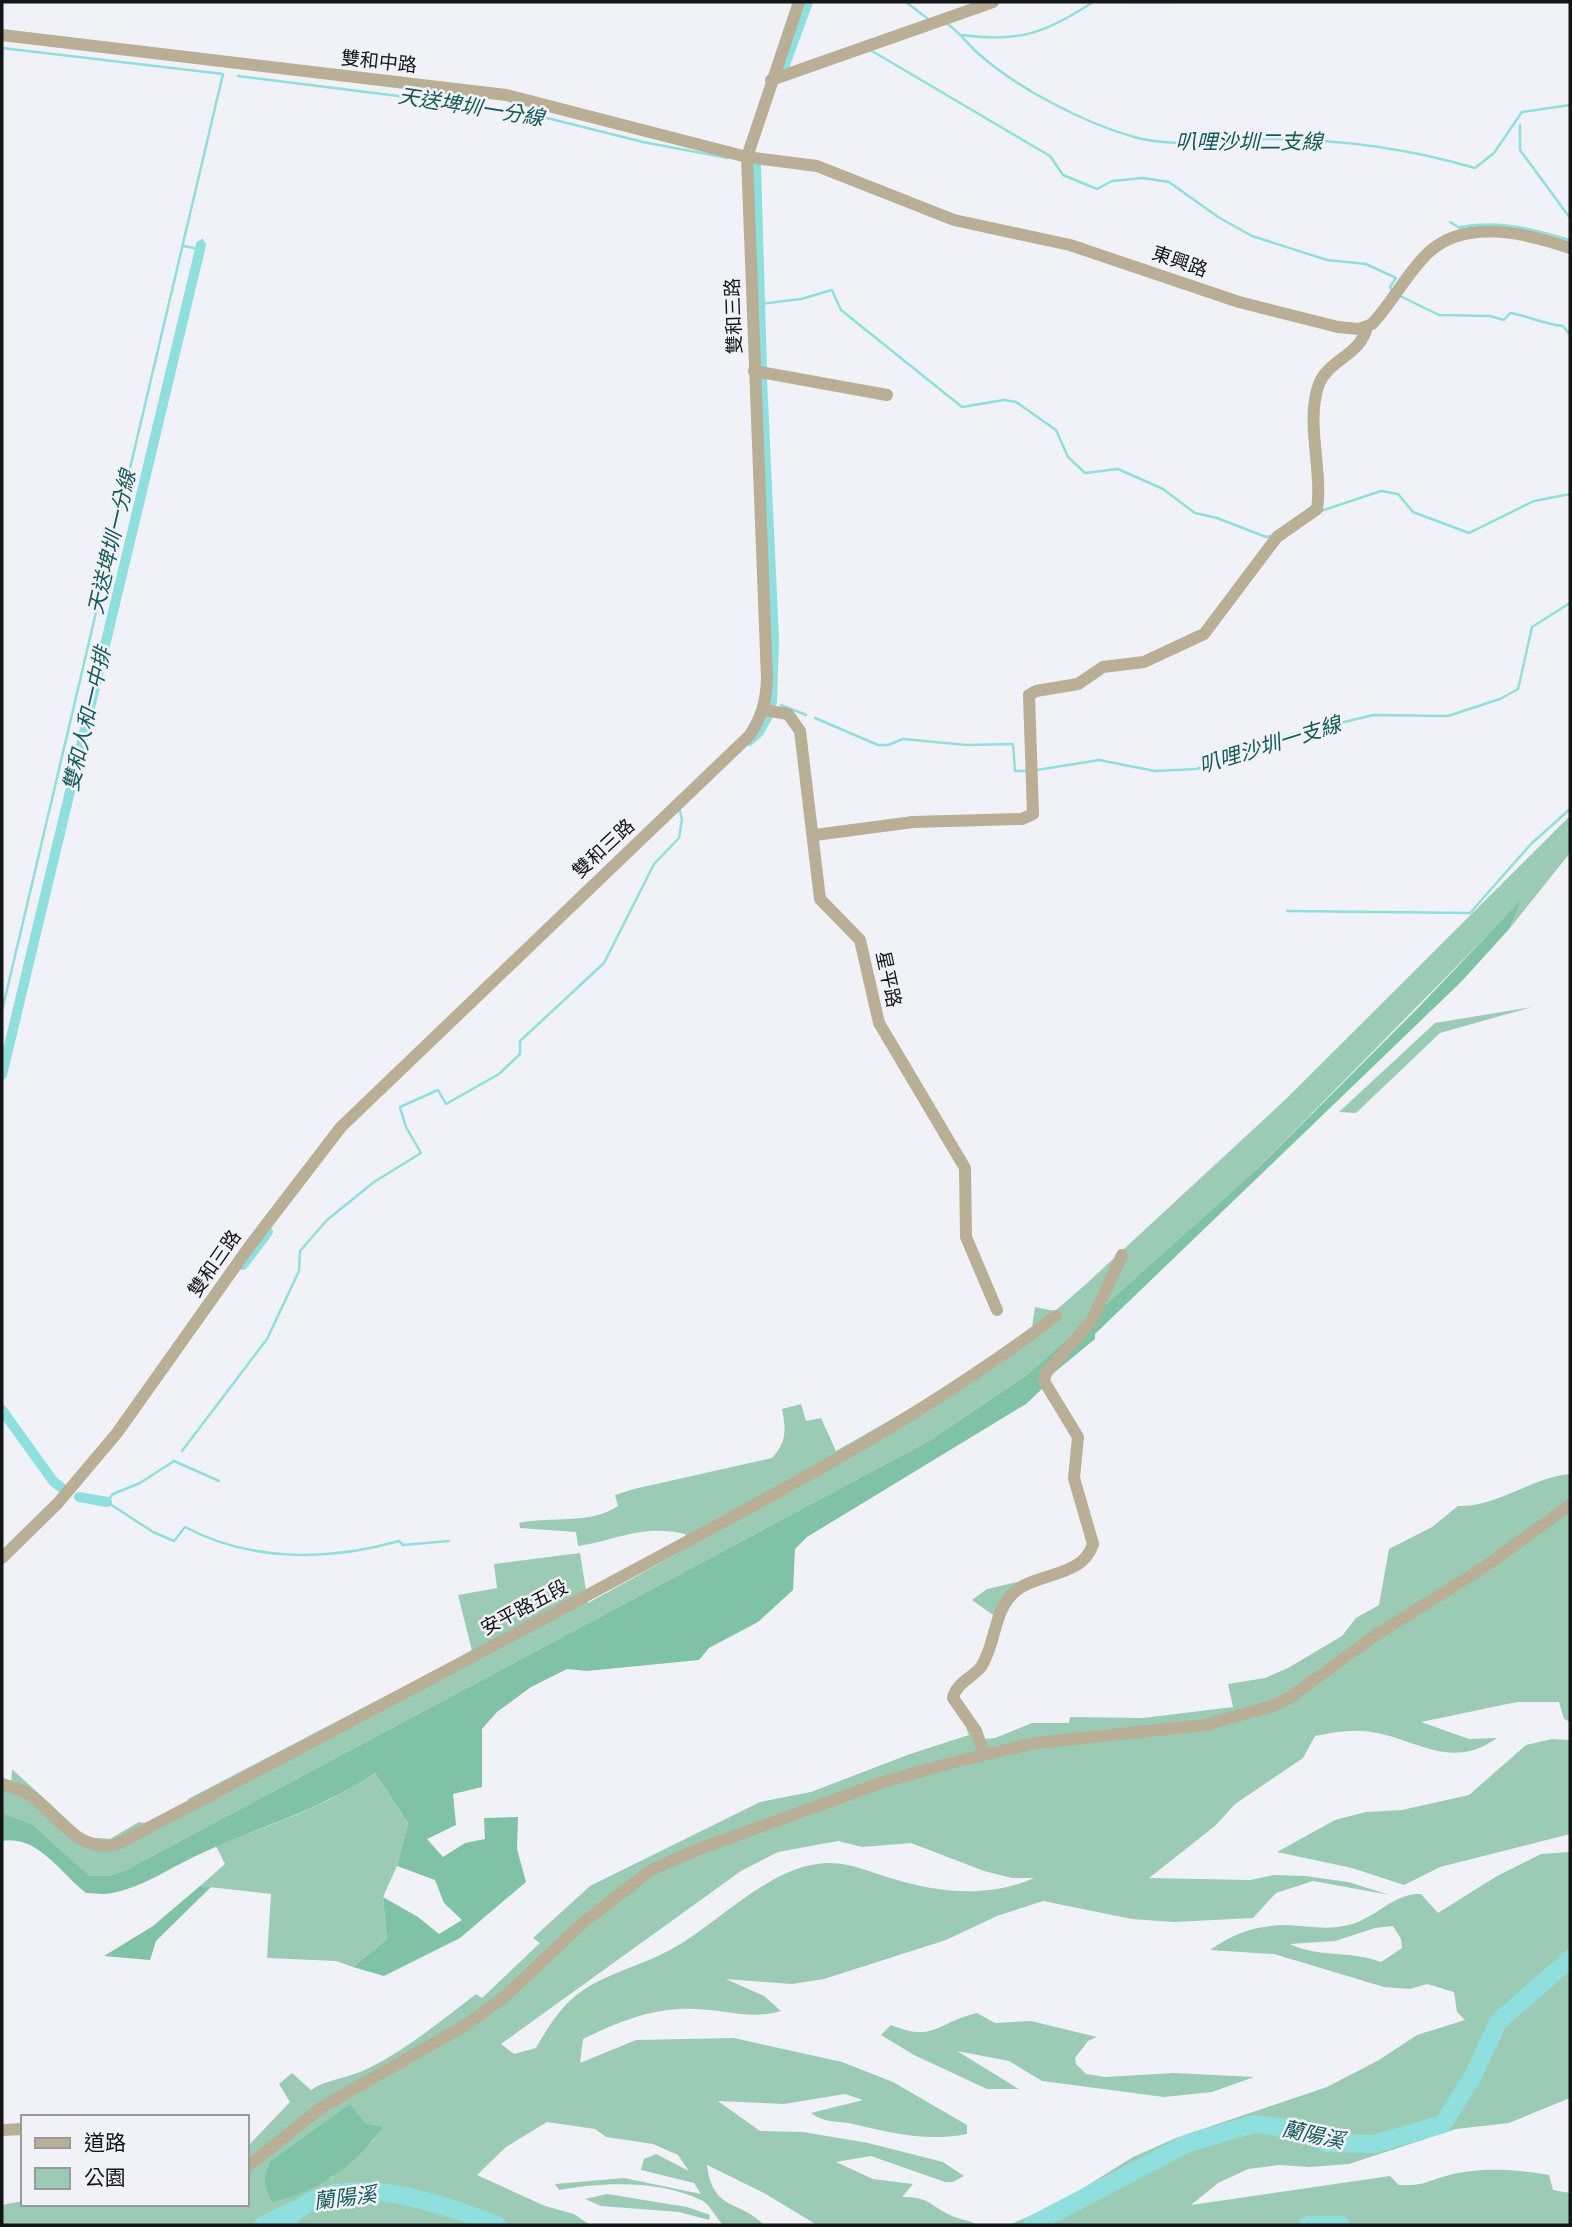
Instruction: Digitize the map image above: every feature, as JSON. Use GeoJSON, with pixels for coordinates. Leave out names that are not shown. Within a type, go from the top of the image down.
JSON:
{"type":"FeatureCollection","features":[{"type":"Feature","properties":{"kind":"street","name":"雙和三路"},"geometry":{"type":"LineString","coordinates":[[2,1558],[58,1503],[117,1433],[289,1192],[341,1126],[750,735],[769,710],[754,158],[780,77],[799,2]]}},
{"type":"Feature","properties":{"kind":"street"},"geometry":{"type":"LineString","coordinates":[[780,77],[993,2]]}},
{"type":"Feature","properties":{"kind":"street","name":"雙和中路"},"geometry":{"type":"LineString","coordinates":[[2,35],[506,95],[754,158]]}},
{"type":"Feature","properties":{"kind":"street","name":"東興路"},"geometry":{"type":"LineString","coordinates":[[754,158],[817,166],[954,220],[1070,245],[1239,302],[1338,327],[1367,327]]}},
{"type":"Feature","properties":{"kind":"street"},"geometry":{"type":"LineString","coordinates":[[815,835],[913,821],[1022,819],[1033,814],[1029,695],[1037,691],[1078,684],[1103,667],[1144,662],[1204,634],[1277,537],[1317,509],[1315,417],[1319,384],[1356,348],[1367,327],[1425,256],[1449,239],[1484,232],[1511,233],[1570,248]]}},
{"type":"Feature","properties":{"kind":"street"},"geometry":{"type":"LineString","coordinates":[[761,372],[887,395]]}},
{"type":"Feature","properties":{"kind":"street","name":"星平路"},"geometry":{"type":"LineString","coordinates":[[769,710],[788,714],[800,731],[815,835],[816,883],[820,899],[860,940],[879,1023],[965,1168],[966,1237],[997,1310]]}},
{"type":"Feature","properties":{"kind":"street"},"geometry":{"type":"LineString","coordinates":[[984,1754],[976,1731],[954,1700],[955,1690],[982,1664],[997,1618],[1014,1592],[1079,1563],[1091,1551],[1093,1544],[1074,1478],[1078,1437],[1044,1381],[1046,1373],[1092,1320],[1122,1255]]}},
{"type":"Feature","properties":{"kind":"street","name":"安平路五段"},"geometry":{"type":"LineString","coordinates":[[2,1784],[33,1797],[90,1845],[117,1844],[312,1744],[703,1533],[948,1394],[1056,1316]]}},
{"type":"Feature","properties":{"kind":"street"},"geometry":{"type":"LineString","coordinates":[[248,2166],[322,2107],[466,2025],[504,1997],[584,1922],[651,1870],[699,1849],[883,1782],[984,1754],[1036,1743],[1205,1725],[1272,1706],[1289,1698],[1376,1635],[1483,1568],[1570,1505]]}},
{"type":"Feature","properties":{"kind":"street"},"geometry":{"type":"LineString","coordinates":[[2,2130],[21,2129]]}},
{"type":"Feature","properties":{"kind":"green space"},"geometry":{"type":"Polygon","coordinates":[[[1570,816],[1570,853],[1510,928],[1518,904],[1258,1168],[1027,1375],[929,1441],[128,1869],[109,1876],[90,1876],[32,1824],[2,1813],[2,1790],[11,1791],[12,1769],[86,1837],[110,1839],[139,1822],[161,1826],[188,1813],[188,1799],[472,1651],[458,1595],[497,1588],[494,1564],[580,1553],[588,1603],[691,1546],[685,1534],[655,1531],[578,1546],[576,1532],[520,1528],[519,1523],[595,1516],[618,1506],[615,1495],[772,1458],[784,1435],[782,1409],[801,1404],[806,1421],[821,1418],[836,1451],[950,1386],[1032,1328],[1035,1307],[1055,1311],[1085,1285],[1287,1098],[1570,816]]]}},
{"type":"Feature","properties":{"kind":"green space"},"geometry":{"type":"Polygon","coordinates":[[[1520,901],[1510,928],[1462,981],[1095,1334],[1095,1339],[1044,1381],[1045,1386],[1026,1404],[807,1537],[795,1549],[793,1590],[758,1622],[709,1648],[699,1660],[587,1671],[567,1669],[531,1687],[497,1712],[482,1729],[482,1787],[453,1794],[456,1825],[427,1839],[443,1857],[465,1843],[485,1839],[484,1818],[518,1817],[517,1849],[526,1882],[460,1938],[384,1976],[353,1967],[387,1939],[383,1897],[418,1917],[439,1934],[462,1920],[444,1903],[435,1880],[397,1866],[408,1823],[375,1773],[311,1808],[222,1844],[135,1886],[109,1894],[86,1893],[38,1850],[15,1841],[2,1841],[2,1813],[32,1824],[90,1876],[109,1876],[128,1869],[929,1441],[1027,1375],[1258,1168],[1416,1010],[1520,901]]]}},
{"type":"Feature","properties":{"kind":"green space"},"geometry":{"type":"Polygon","coordinates":[[[1532,1007],[1440,1033],[1356,1113],[1339,1112],[1435,1023],[1532,1007]]]}},
{"type":"Feature","properties":{"kind":"green space"},"geometry":{"type":"Polygon","coordinates":[[[1570,1474],[1570,1722],[1564,1719],[1559,1702],[1517,1702],[1421,1722],[1469,1739],[1497,1738],[1479,1748],[1462,1752],[1430,1749],[1363,1731],[1315,1736],[1303,1758],[1235,1804],[1215,1826],[1149,1878],[1250,1880],[1274,1875],[1305,1876],[1348,1882],[1390,1895],[1313,1881],[1276,1893],[1253,1918],[1174,1922],[1132,1919],[1043,1901],[997,1916],[946,1940],[824,1979],[792,1984],[726,1979],[764,1996],[781,2011],[749,2015],[696,2009],[666,2010],[624,2021],[583,2039],[580,2063],[636,2040],[734,2038],[842,2062],[893,2082],[967,2125],[967,2134],[938,2137],[910,2135],[826,2120],[811,2113],[863,2100],[845,2094],[784,2104],[718,2101],[760,2131],[803,2132],[868,2143],[943,2162],[964,2176],[953,2182],[945,2182],[871,2156],[836,2162],[873,2179],[913,2184],[902,2197],[924,2200],[953,2217],[977,2225],[817,2225],[764,2193],[707,2165],[710,2180],[721,2198],[764,2225],[723,2225],[704,2202],[668,2189],[612,2184],[559,2190],[555,2184],[624,2178],[701,2194],[694,2183],[641,2170],[644,2159],[656,2154],[689,2171],[678,2155],[653,2144],[606,2137],[595,2129],[547,2122],[506,2147],[477,2175],[545,2206],[574,2214],[590,2225],[2,2225],[2,2205],[21,2201],[21,2206],[248,2206],[248,2146],[290,2102],[279,2084],[292,2073],[311,2090],[360,2072],[410,2044],[476,1994],[482,1998],[540,1943],[533,1938],[590,1886],[760,1802],[811,1792],[910,1754],[969,1735],[960,1712],[947,1698],[955,1690],[984,1739],[995,1738],[1032,1723],[1069,1723],[1070,1717],[1143,1718],[1233,1707],[1228,1684],[1265,1678],[1288,1668],[1342,1636],[1356,1618],[1379,1605],[1389,1549],[1432,1527],[1458,1506],[1500,1498],[1542,1481],[1570,1474]],[[838,1841],[778,1852],[741,1871],[501,2044],[514,2054],[536,2048],[562,2009],[585,1989],[670,1950],[764,1885],[806,1866],[844,1864],[911,1884],[964,1891],[1000,1889],[1034,1878],[1012,1878],[984,1871],[911,1843],[862,1847],[838,1841]],[[350,2104],[330,2179],[373,2141],[382,2127],[366,2123],[350,2104]]]}},
{"type":"Feature","properties":{"kind":"green space"},"geometry":{"type":"Polygon","coordinates":[[[1021,1581],[997,1618],[972,1600],[987,1589],[1021,1581]]]}},
{"type":"Feature","properties":{"kind":"green space"},"geometry":{"type":"Polygon","coordinates":[[[1552,1739],[1570,1740],[1570,1834],[1440,1867],[1404,1885],[1352,1868],[1277,1852],[1335,1820],[1366,1812],[1402,1810],[1469,1795],[1526,1745],[1552,1739]]]}},
{"type":"Feature","properties":{"kind":"green space"},"geometry":{"type":"Polygon","coordinates":[[[375,1773],[408,1823],[397,1866],[383,1897],[387,1939],[353,1967],[336,1961],[267,1958],[271,1894],[200,1886],[225,1864],[216,1846],[318,1805],[375,1773]]]}},
{"type":"Feature","properties":{"kind":"green space"},"geometry":{"type":"Polygon","coordinates":[[[1570,1852],[1570,2098],[1509,2123],[1456,2129],[1349,2164],[1310,2167],[1279,2165],[1248,2169],[1218,2183],[1191,2205],[1390,2176],[1399,2185],[1414,2185],[1471,2171],[1510,2170],[1549,2175],[1553,2190],[1570,2193],[1570,2225],[1009,2225],[1061,2202],[1133,2157],[1176,2138],[1327,2087],[1379,2060],[1417,2035],[1465,2020],[1457,2012],[1454,1992],[1427,1984],[1410,1989],[1384,1987],[1274,1954],[1210,1950],[1228,1939],[1256,1928],[1287,1925],[1327,1928],[1352,1924],[1412,1894],[1421,1894],[1438,1913],[1497,1876],[1541,1854],[1570,1852]],[[1393,1926],[1375,1928],[1335,1941],[1290,1944],[1312,1951],[1357,1956],[1381,1962],[1402,1948],[1401,1939],[1393,1926]]]}},
{"type":"Feature","properties":{"kind":"green space"},"geometry":{"type":"Polygon","coordinates":[[[200,1886],[211,1887],[156,1941],[150,1960],[104,1956],[153,1926],[200,1886]]]}},
{"type":"Feature","properties":{"kind":"green space"},"geometry":{"type":"Polygon","coordinates":[[[977,2013],[995,2023],[1031,2021],[1097,2037],[1088,2041],[1075,2058],[1076,2064],[1086,2074],[1105,2077],[1174,2073],[1254,2077],[1212,2092],[1164,2097],[1042,2081],[1009,2061],[957,2051],[1019,2089],[987,2089],[914,2055],[881,2035],[891,2025],[917,2032],[927,2031],[977,2013]]]}},
{"type":"Feature","properties":{"kind":"green space"},"geometry":{"type":"Polygon","coordinates":[[[350,2104],[366,2123],[383,2127],[372,2141],[348,2165],[320,2184],[289,2198],[272,2202],[265,2181],[271,2161],[350,2104]]]}},
{"type":"Feature","properties":{"kind":"green space"},"geometry":{"type":"Polygon","coordinates":[[[607,2194],[687,2207],[710,2215],[709,2220],[679,2212],[601,2206],[585,2199],[607,2194]]]}},
{"type":"Feature","properties":{"kind":"waterway"},"geometry":{"type":"LineString","coordinates":[[783,70],[808,2]]}},
{"type":"Feature","properties":{"kind":"waterway","name":"叭哩沙圳二支線"},"geometry":{"type":"LineString","coordinates":[[906,2],[928,19]]}},
{"type":"Feature","properties":{"kind":"waterway"},"geometry":{"type":"LineString","coordinates":[[962,35],[999,38],[1031,33],[1061,21],[1093,2]]}},
{"type":"Feature","properties":{"kind":"waterway"},"geometry":{"type":"LineString","coordinates":[[1135,2],[1176,2]]}},
{"type":"Feature","properties":{"kind":"waterway","name":"叭哩沙圳二支線"},"geometry":{"type":"LineString","coordinates":[[946,23],[996,68],[1053,104],[1115,131],[1164,142],[1255,139],[1338,142],[1421,154],[1475,168],[1494,153],[1522,112],[1570,105]]}},
{"type":"Feature","properties":{"kind":"waterway","name":"天送埤圳一分線"},"geometry":{"type":"LineString","coordinates":[[2,48],[223,74],[2,1011]]}},
{"type":"Feature","properties":{"kind":"waterway"},"geometry":{"type":"LineString","coordinates":[[872,51],[1050,156],[1063,175],[1097,189],[1112,181],[1143,178],[1169,182],[1218,217],[1252,236],[1327,260],[1366,264],[1396,278],[1390,287],[1392,290]]}},
{"type":"Feature","properties":{"kind":"waterway","name":"天送埤圳一分線"},"geometry":{"type":"LineString","coordinates":[[238,76],[519,111],[643,142],[728,158]]}},
{"type":"Feature","properties":{"kind":"waterway"},"geometry":{"type":"LineString","coordinates":[[1520,125],[1520,150],[1570,218]]}},
{"type":"Feature","properties":{"kind":"waterway"},"geometry":{"type":"LineString","coordinates":[[756,164],[762,371]]}},
{"type":"Feature","properties":{"kind":"waterway"},"geometry":{"type":"LineString","coordinates":[[1450,222],[1463,230]]}},
{"type":"Feature","properties":{"kind":"waterway"},"geometry":{"type":"LineString","coordinates":[[1461,227],[1502,225],[1570,240]]}},
{"type":"Feature","properties":{"kind":"waterway","name":"雙和人和一中排"},"geometry":{"type":"LineString","coordinates":[[201,245],[202,240]]}},
{"type":"Feature","properties":{"kind":"waterway","name":"雙和人和一中排"},"geometry":{"type":"LineString","coordinates":[[2,1075],[201,245]]}},
{"type":"Feature","properties":{"kind":"waterway"},"geometry":{"type":"LineString","coordinates":[[184,246],[203,250],[204,245]]}},
{"type":"Feature","properties":{"kind":"waterway"},"geometry":{"type":"LineString","coordinates":[[760,304],[801,299],[832,290],[841,310],[962,407],[1004,400],[1016,402],[1056,430],[1068,457],[1085,473],[1118,469],[1163,489],[1195,513],[1217,518],[1266,537],[1272,536]]}},
{"type":"Feature","properties":{"kind":"waterway"},"geometry":{"type":"LineString","coordinates":[[1400,296],[1439,315],[1490,316],[1504,320],[1510,313],[1563,326],[1570,335]]}},
{"type":"Feature","properties":{"kind":"waterway"},"geometry":{"type":"LineString","coordinates":[[762,379],[774,638],[772,702]]}},
{"type":"Feature","properties":{"kind":"waterway"},"geometry":{"type":"LineString","coordinates":[[1321,511],[1381,491],[1398,494],[1413,512],[1469,533],[1534,501],[1570,494]]}},
{"type":"Feature","properties":{"kind":"waterway","name":"叭哩沙圳一支線"},"geometry":{"type":"LineString","coordinates":[[1037,770],[1099,760],[1155,771],[1197,769],[1267,741],[1373,715],[1448,716],[1500,699],[1518,689],[1532,627],[1570,603]]}},
{"type":"Feature","properties":{"kind":"waterway","name":"叭哩沙圳一支線"},"geometry":{"type":"LineString","coordinates":[[781,705],[806,715]]}},
{"type":"Feature","properties":{"kind":"waterway"},"geometry":{"type":"LineString","coordinates":[[749,741],[759,732],[769,714]]}},
{"type":"Feature","properties":{"kind":"waterway","name":"叭哩沙圳一支線"},"geometry":{"type":"LineString","coordinates":[[815,718],[878,745],[888,745],[903,739],[967,745],[1013,744],[1015,771],[1027,771]]}},
{"type":"Feature","properties":{"kind":"waterway"},"geometry":{"type":"LineString","coordinates":[[182,1451],[267,1339],[299,1271],[300,1251],[327,1220],[374,1182],[421,1153],[406,1127],[400,1107],[438,1090],[446,1104],[499,1074],[520,1054],[520,1041],[604,963],[654,864],[679,838],[682,819],[679,808]]}},
{"type":"Feature","properties":{"kind":"waterway"},"geometry":{"type":"LineString","coordinates":[[1287,911],[1470,913],[1531,844],[1570,809]]}},
{"type":"Feature","properties":{"kind":"waterway"},"geometry":{"type":"LineString","coordinates":[[243,1265],[268,1232]]}},
{"type":"Feature","properties":{"kind":"waterway"},"geometry":{"type":"LineString","coordinates":[[2,1410],[53,1481],[63,1489]]}},
{"type":"Feature","properties":{"kind":"waterway"},"geometry":{"type":"LineString","coordinates":[[219,1481],[174,1461],[140,1483],[113,1494],[107,1502],[153,1532],[174,1541],[185,1527],[236,1547],[263,1552],[318,1555],[372,1548],[399,1541],[403,1545],[449,1541]]}},
{"type":"Feature","properties":{"kind":"waterway"},"geometry":{"type":"LineString","coordinates":[[79,1497],[107,1502]]}},
{"type":"Feature","properties":{"kind":"waterway","name":"蘭陽溪"},"geometry":{"type":"LineString","coordinates":[[1032,2225],[1188,2143],[1254,2124],[1289,2128],[1327,2143],[1374,2144],[1443,2124],[1473,2076],[1498,2022],[1570,1959]]}},
{"type":"Feature","properties":{"kind":"waterway","name":"蘭陽溪"},"geometry":{"type":"LineString","coordinates":[[284,2225],[303,2206],[327,2195],[355,2191],[415,2198],[497,2225]]}},
{"type":"Feature","properties":{"kind":"waterway"},"geometry":{"type":"LineString","coordinates":[[263,2225],[294,2210]]}},
{"type":"Feature","properties":{"kind":"waterway","name":"蘭陽溪"},"geometry":{"type":"LineString","coordinates":[[1308,2225],[1341,2225]]}}]}
